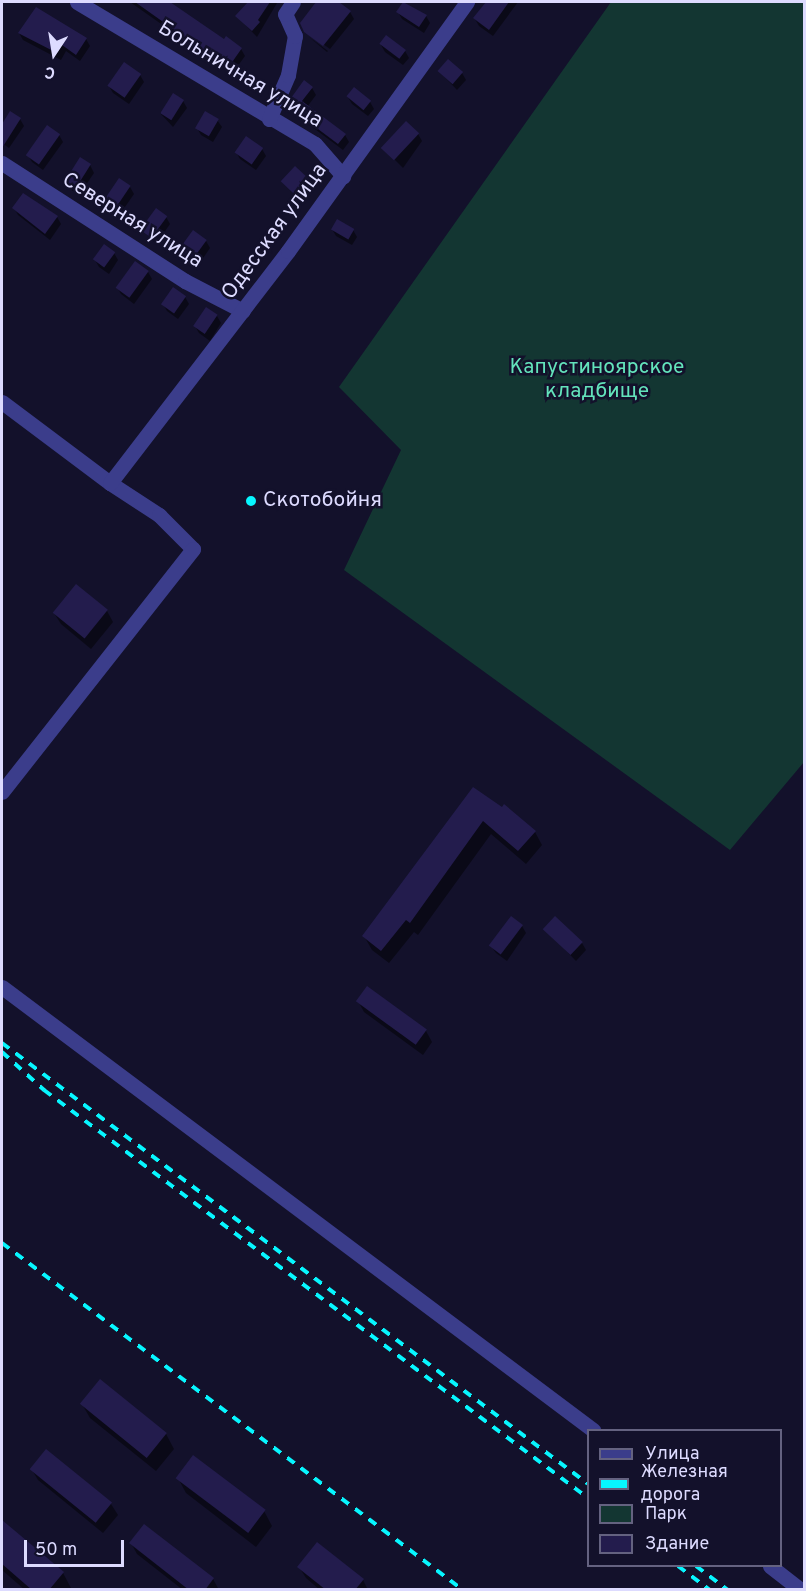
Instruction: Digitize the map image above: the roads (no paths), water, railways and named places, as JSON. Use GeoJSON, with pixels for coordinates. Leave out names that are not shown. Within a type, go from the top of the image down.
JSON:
{"type":"FeatureCollection","features":[{"type":"Feature","properties":{"kind":"street"},"geometry":{"type":"LineString","coordinates":[[269,118],[288,75],[295,36],[285,14],[293,2]]}},
{"type":"Feature","properties":{"kind":"street","name":"Одесская улица"},"geometry":{"type":"LineString","coordinates":[[110,483],[243,311],[467,2]]}},
{"type":"Feature","properties":{"kind":"street","name":"Больничная улица"},"geometry":{"type":"LineString","coordinates":[[82,3],[315,144],[342,176]]}},
{"type":"Feature","properties":{"kind":"street","name":"Северная улица"},"geometry":{"type":"LineString","coordinates":[[2,163],[185,281],[243,311]]}},
{"type":"Feature","properties":{"kind":"street"},"geometry":{"type":"LineString","coordinates":[[2,402],[110,483],[159,515],[193,549],[2,792]]}},
{"type":"Feature","properties":{"kind":"street"},"geometry":{"type":"LineString","coordinates":[[2,987],[590,1429]]}},
{"type":"Feature","properties":{"kind":"street"},"geometry":{"type":"LineString","coordinates":[[771,1567],[801,1590]]}},
{"type":"Feature","properties":{"kind":"railway"},"geometry":{"type":"LineString","coordinates":[[2,1043],[587,1483]]}},
{"type":"Feature","properties":{"kind":"railway"},"geometry":{"type":"LineString","coordinates":[[2,1052],[44,1090],[587,1497]]}},
{"type":"Feature","properties":{"kind":"railway"},"geometry":{"type":"LineString","coordinates":[[2,1243],[463,1590]]}},
{"type":"Feature","properties":{"kind":"railway"},"geometry":{"type":"LineString","coordinates":[[679,1567],[710,1590]]}},
{"type":"Feature","properties":{"kind":"railway"},"geometry":{"type":"LineString","coordinates":[[697,1567],[728,1590]]}},
{"type":"Feature","properties":{"kind":"place","name":"Скотобойня"},"geometry":{"type":"Point","coordinates":[251,501]}},
{"type":"Feature","properties":{"kind":"park label","name":"Капустиноярское кладбище"},"geometry":{"type":"Point","coordinates":[597,380]}}]}
